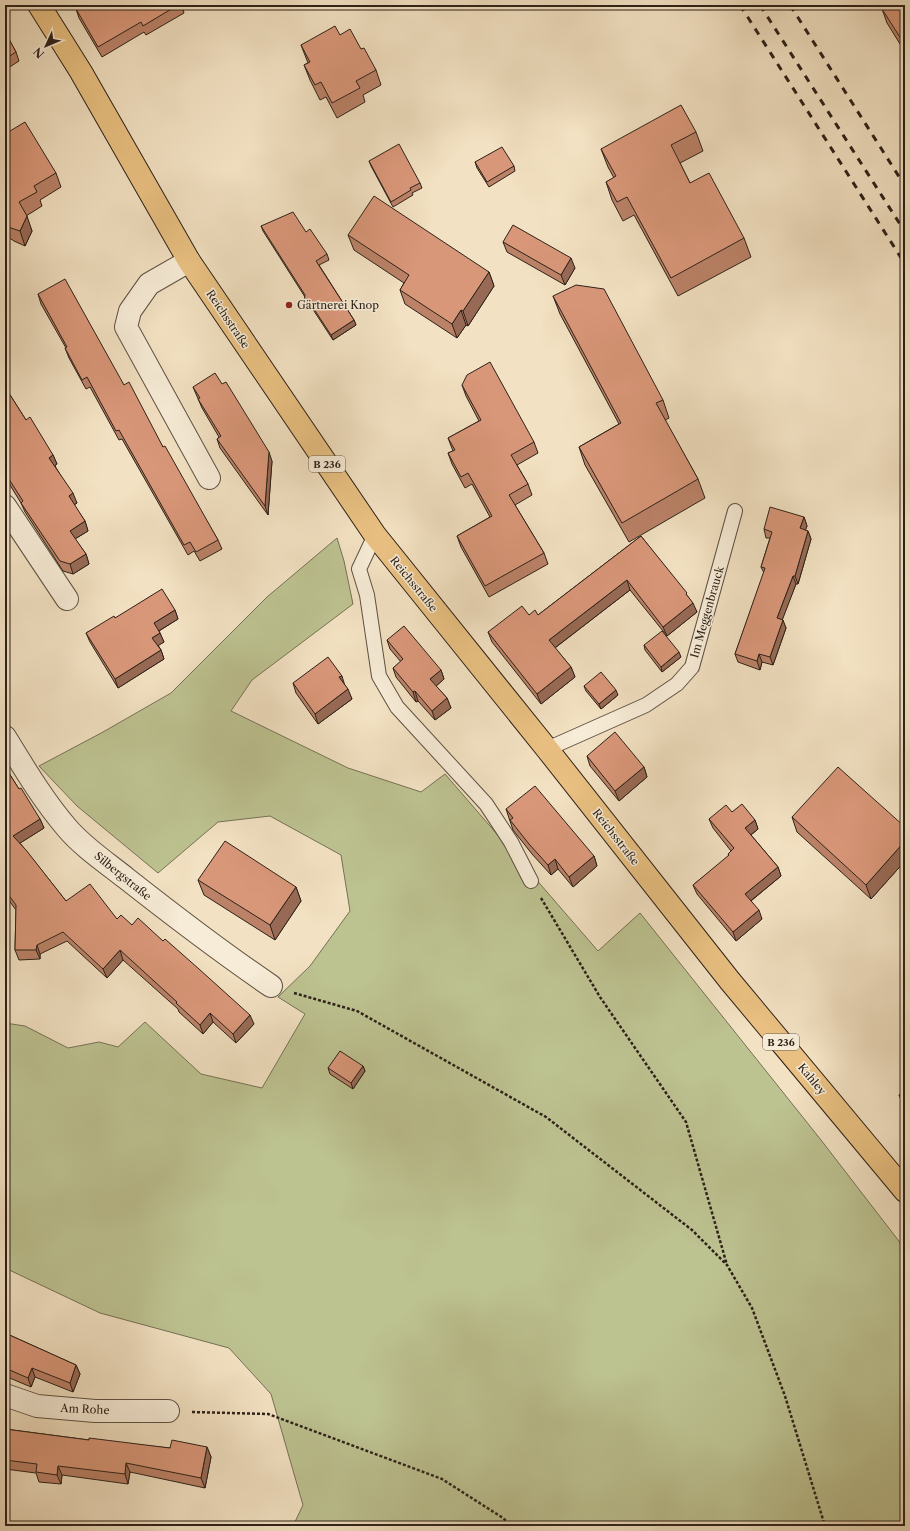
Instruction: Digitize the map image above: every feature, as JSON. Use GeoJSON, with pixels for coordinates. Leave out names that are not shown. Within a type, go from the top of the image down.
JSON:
{"type":"FeatureCollection","features":[{"type":"Feature","properties":{"kind":"main road","name":"Reichsstraße"},"geometry":{"type":"LineString","coordinates":[[39,5],[81,72],[189,261],[375,535],[660,892]]}},
{"type":"Feature","properties":{"kind":"main road","name":"Kahley"},"geometry":{"type":"LineString","coordinates":[[660,892],[730,981],[905,1191]]}},
{"type":"Feature","properties":{"kind":"street"},"geometry":{"type":"LineString","coordinates":[[189,261],[149,284],[130,311],[126,327],[209,478]]}},
{"type":"Feature","properties":{"kind":"street"},"geometry":{"type":"LineString","coordinates":[[5,506],[67,599]]}},
{"type":"Feature","properties":{"kind":"street","name":"Silbergstraße"},"geometry":{"type":"LineString","coordinates":[[5,737],[45,801],[68,829],[97,855],[161,906],[211,944],[271,986]]}},
{"type":"Feature","properties":{"kind":"street","name":"Am Rohe"},"geometry":{"type":"LineString","coordinates":[[5,1395],[37,1406],[95,1411],[168,1411]]}},
{"type":"Feature","properties":{"kind":"lane","name":"Im Meggenbrauck"},"geometry":{"type":"LineString","coordinates":[[547,749],[646,705],[677,684],[692,667],[735,511]]}},
{"type":"Feature","properties":{"kind":"lane"},"geometry":{"type":"LineString","coordinates":[[375,535],[359,569],[367,595],[379,676],[397,707],[486,804],[511,842],[531,881]]}},
{"type":"Feature","properties":{"kind":"path"},"geometry":{"type":"LineString","coordinates":[[531,881],[600,997],[686,1122],[727,1265],[752,1308],[782,1388],[825,1526]]}},
{"type":"Feature","properties":{"kind":"path"},"geometry":{"type":"LineString","coordinates":[[271,986],[357,1011],[546,1117],[692,1230],[727,1265]]}},
{"type":"Feature","properties":{"kind":"path"},"geometry":{"type":"LineString","coordinates":[[168,1411],[268,1414],[442,1479],[503,1518],[511,1526]]}},
{"type":"Feature","properties":{"kind":"green space"},"geometry":{"type":"Polygon","coordinates":[[[337,538],[344,561],[353,604],[252,680],[231,711],[348,768],[421,792],[445,774],[598,951],[640,913],[821,1140],[905,1249],[905,1526],[293,1526],[303,1505],[271,1394],[229,1348],[100,1313],[5,1268],[5,1023],[25,1026],[68,1048],[99,1042],[118,1047],[145,1022],[201,1074],[262,1088],[305,1014],[278,997],[310,966],[350,911],[341,855],[270,816],[218,822],[158,873],[77,806],[39,766],[103,732],[171,693],[267,597],[337,538]]]}},
{"type":"Feature","properties":{"kind":"building"},"geometry":{"type":"Polygon","coordinates":[[[82,5],[115,5],[117,8],[122,5],[178,5],[143,26],[141,22],[98,47],[76,9],[82,5]]]}},
{"type":"Feature","properties":{"kind":"building"},"geometry":{"type":"Polygon","coordinates":[[[888,5],[905,5],[905,45],[882,9],[888,5]]]}},
{"type":"Feature","properties":{"kind":"building"},"geometry":{"type":"Polygon","coordinates":[[[335,26],[340,35],[350,29],[361,49],[364,48],[376,70],[356,81],[360,88],[332,103],[321,82],[315,85],[304,65],[310,62],[301,45],[335,26]]]}},
{"type":"Feature","properties":{"kind":"building"},"geometry":{"type":"Polygon","coordinates":[[[5,32],[16,52],[5,59],[5,32]]]}},
{"type":"Feature","properties":{"kind":"building"},"geometry":{"type":"Polygon","coordinates":[[[681,105],[696,132],[671,145],[690,183],[709,173],[744,238],[671,278],[627,197],[617,202],[606,182],[616,176],[601,149],[681,105]]]}},
{"type":"Feature","properties":{"kind":"building"},"geometry":{"type":"Polygon","coordinates":[[[25,122],[56,173],[34,186],[37,192],[19,202],[27,216],[20,231],[8,227],[5,224],[5,134],[25,122]]]}},
{"type":"Feature","properties":{"kind":"building"},"geometry":{"type":"Polygon","coordinates":[[[399,144],[420,183],[410,188],[411,190],[391,202],[369,161],[399,144]]]}},
{"type":"Feature","properties":{"kind":"building"},"geometry":{"type":"Polygon","coordinates":[[[502,147],[514,166],[487,182],[475,162],[502,147]]]}},
{"type":"Feature","properties":{"kind":"building"},"geometry":{"type":"Polygon","coordinates":[[[374,196],[489,272],[463,311],[461,310],[452,324],[400,290],[409,275],[348,235],[374,196]]]}},
{"type":"Feature","properties":{"kind":"building"},"geometry":{"type":"Polygon","coordinates":[[[293,212],[306,232],[310,229],[327,254],[316,261],[354,320],[331,335],[310,303],[304,302],[305,295],[261,226],[293,212]]]}},
{"type":"Feature","properties":{"kind":"building"},"geometry":{"type":"Polygon","coordinates":[[[513,225],[571,258],[561,275],[503,242],[513,225]]]}},
{"type":"Feature","properties":{"kind":"building"},"geometry":{"type":"Polygon","coordinates":[[[65,279],[124,385],[129,382],[163,447],[165,446],[218,540],[196,552],[190,542],[184,545],[119,430],[116,431],[87,377],[82,380],[65,348],[67,347],[38,294],[65,279]]]}},
{"type":"Feature","properties":{"kind":"building"},"geometry":{"type":"Polygon","coordinates":[[[576,285],[604,289],[663,400],[656,403],[698,479],[622,523],[579,447],[621,423],[553,296],[576,285]]]}},
{"type":"Feature","properties":{"kind":"building"},"geometry":{"type":"Polygon","coordinates":[[[490,362],[534,442],[511,455],[528,484],[509,495],[544,553],[485,586],[457,536],[492,516],[468,473],[461,477],[448,453],[455,450],[448,438],[481,420],[462,385],[467,375],[490,362]]]}},
{"type":"Feature","properties":{"kind":"building"},"geometry":{"type":"Polygon","coordinates":[[[215,373],[222,384],[226,382],[269,452],[265,506],[217,439],[221,436],[198,399],[200,398],[193,387],[215,373]]]}},
{"type":"Feature","properties":{"kind":"building"},"geometry":{"type":"Polygon","coordinates":[[[5,387],[26,420],[30,417],[53,455],[49,458],[73,493],[69,496],[85,521],[70,531],[86,554],[70,564],[60,561],[21,503],[23,501],[5,473],[5,387]]]}},
{"type":"Feature","properties":{"kind":"building"},"geometry":{"type":"Polygon","coordinates":[[[770,507],[804,517],[800,528],[808,531],[795,576],[793,576],[777,618],[783,620],[770,657],[759,654],[757,661],[735,654],[765,568],[761,567],[772,532],[764,529],[770,507]]]}},
{"type":"Feature","properties":{"kind":"building"},"geometry":{"type":"Polygon","coordinates":[[[641,536],[687,593],[686,594],[693,603],[663,627],[627,580],[549,640],[571,667],[537,694],[488,632],[522,606],[529,615],[535,610],[538,615],[641,536]]]}},
{"type":"Feature","properties":{"kind":"building"},"geometry":{"type":"Polygon","coordinates":[[[162,589],[175,610],[154,623],[160,633],[152,638],[161,650],[115,679],[86,633],[114,616],[115,618],[162,589]]]}},
{"type":"Feature","properties":{"kind":"building"},"geometry":{"type":"Polygon","coordinates":[[[404,626],[441,670],[430,679],[447,698],[432,711],[415,691],[413,692],[393,668],[403,659],[387,640],[404,626]]]}},
{"type":"Feature","properties":{"kind":"building"},"geometry":{"type":"Polygon","coordinates":[[[662,631],[679,652],[661,667],[644,645],[662,631]]]}},
{"type":"Feature","properties":{"kind":"building"},"geometry":{"type":"Polygon","coordinates":[[[328,657],[342,676],[339,677],[348,689],[315,714],[293,683],[328,657]]]}},
{"type":"Feature","properties":{"kind":"building"},"geometry":{"type":"Polygon","coordinates":[[[601,672],[616,690],[599,704],[584,686],[601,672]]]}},
{"type":"Feature","properties":{"kind":"building"},"geometry":{"type":"Polygon","coordinates":[[[615,732],[644,767],[615,791],[587,756],[615,732]]]}},
{"type":"Feature","properties":{"kind":"building"},"geometry":{"type":"Polygon","coordinates":[[[5,767],[19,789],[21,788],[40,819],[13,836],[26,850],[66,901],[90,884],[117,919],[121,915],[132,925],[138,918],[163,941],[165,939],[250,1015],[233,1034],[210,1013],[200,1025],[120,950],[103,969],[63,932],[37,945],[36,950],[15,950],[16,905],[5,890],[5,767]]]}},
{"type":"Feature","properties":{"kind":"building"},"geometry":{"type":"Polygon","coordinates":[[[838,767],[905,827],[905,841],[866,885],[792,817],[838,767]]]}},
{"type":"Feature","properties":{"kind":"building"},"geometry":{"type":"Polygon","coordinates":[[[535,786],[594,856],[569,877],[555,859],[548,865],[510,820],[513,818],[506,809],[535,786]]]}},
{"type":"Feature","properties":{"kind":"building"},"geometry":{"type":"Polygon","coordinates":[[[742,804],[755,820],[745,828],[778,867],[745,894],[759,910],[733,932],[693,885],[729,855],[728,854],[734,848],[709,819],[726,805],[732,812],[742,804]]]}},
{"type":"Feature","properties":{"kind":"building"},"geometry":{"type":"Polygon","coordinates":[[[225,841],[296,887],[270,925],[198,880],[225,841]]]}},
{"type":"Feature","properties":{"kind":"building"},"geometry":{"type":"Polygon","coordinates":[[[340,1051],[363,1066],[351,1083],[328,1068],[340,1051]]]}},
{"type":"Feature","properties":{"kind":"building"},"geometry":{"type":"Polygon","coordinates":[[[905,1091],[905,1104],[899,1095],[905,1091]]]}},
{"type":"Feature","properties":{"kind":"building"},"geometry":{"type":"Polygon","coordinates":[[[5,1333],[76,1365],[70,1383],[32,1368],[28,1378],[5,1368],[5,1333]]]}},
{"type":"Feature","properties":{"kind":"building"},"geometry":{"type":"Polygon","coordinates":[[[5,1429],[89,1440],[89,1438],[170,1448],[172,1440],[207,1447],[201,1478],[126,1463],[125,1474],[58,1466],[57,1475],[36,1472],[37,1464],[5,1460],[5,1429]]]}},
{"type":"Feature","properties":{"kind":"railway"},"geometry":{"type":"LineString","coordinates":[[740,5],[905,264]]}},
{"type":"Feature","properties":{"kind":"railway"},"geometry":{"type":"LineString","coordinates":[[760,5],[905,232]]}},
{"type":"Feature","properties":{"kind":"railway"},"geometry":{"type":"LineString","coordinates":[[790,5],[905,186]]}},
{"type":"Feature","properties":{"kind":"place","name":"Gärtnerei Knop"},"geometry":{"type":"Point","coordinates":[289,305]}}]}
